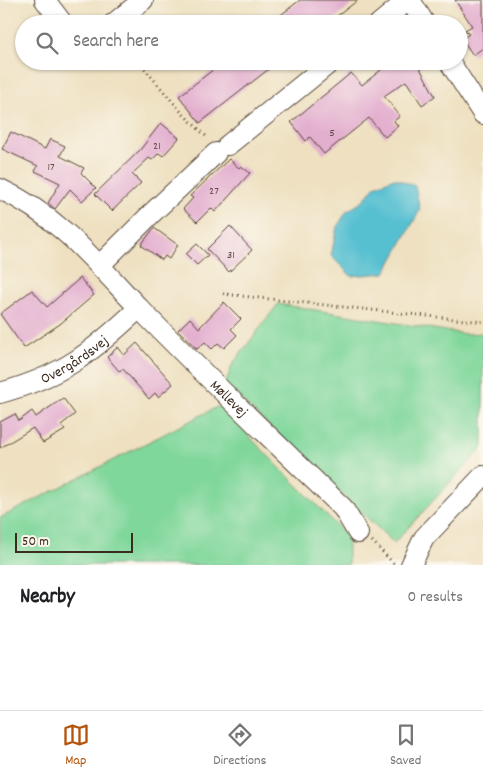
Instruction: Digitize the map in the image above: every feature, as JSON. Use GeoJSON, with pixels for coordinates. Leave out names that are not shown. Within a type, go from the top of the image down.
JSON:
{"type":"FeatureCollection","features":[{"type":"Feature","properties":{"kind":"street"},"geometry":{"type":"LineString","coordinates":[[45,0],[56,15]]}},
{"type":"Feature","properties":{"kind":"street"},"geometry":{"type":"LineString","coordinates":[[125,15],[144,0]]}},
{"type":"Feature","properties":{"kind":"street"},"geometry":{"type":"LineString","coordinates":[[390,15],[409,0],[419,15]]}},
{"type":"Feature","properties":{"kind":"street"},"geometry":{"type":"LineString","coordinates":[[100,265],[218,146],[320,70]]}},
{"type":"Feature","properties":{"kind":"street"},"geometry":{"type":"LineString","coordinates":[[455,70],[480,104]]}},
{"type":"Feature","properties":{"kind":"street","name":"Møllevej"},"geometry":{"type":"LineString","coordinates":[[0,189],[58,224],[100,265],[139,308],[343,508],[358,533]]}},
{"type":"Feature","properties":{"kind":"street","name":"Overgårdsvej"},"geometry":{"type":"LineString","coordinates":[[0,393],[26,386],[62,370],[96,348],[139,308]]}},
{"type":"Feature","properties":{"kind":"street"},"geometry":{"type":"LineString","coordinates":[[411,565],[424,538],[483,476]]}},
{"type":"Feature","properties":{"kind":"path"},"geometry":{"type":"LineString","coordinates":[[145,70],[182,114],[218,146]]}},
{"type":"Feature","properties":{"kind":"path"},"geometry":{"type":"LineString","coordinates":[[223,294],[483,322]]}},
{"type":"Feature","properties":{"kind":"path"},"geometry":{"type":"LineString","coordinates":[[358,533],[370,539],[396,565]]}},
{"type":"Feature","properties":{"kind":"green space"},"geometry":{"type":"Polygon","coordinates":[[[278,304],[465,334],[483,333],[483,447],[394,543],[225,385],[232,365],[278,304]]]}},
{"type":"Feature","properties":{"kind":"green space"},"geometry":{"type":"Polygon","coordinates":[[[219,406],[348,537],[348,565],[0,565],[0,518],[219,406]]]}},
{"type":"Feature","properties":{"kind":"water"},"geometry":{"type":"Polygon","coordinates":[[[394,178],[415,186],[420,210],[385,273],[351,276],[331,256],[337,227],[347,211],[362,202],[375,186],[394,178]]]}},
{"type":"Feature","properties":{"kind":"building"},"geometry":{"type":"Polygon","coordinates":[[[300,0],[358,0],[339,15],[281,15],[300,0]]]}},
{"type":"Feature","properties":{"kind":"building"},"geometry":{"type":"Polygon","coordinates":[[[455,0],[483,0],[483,48],[473,55],[468,48],[468,28],[472,26],[468,20],[468,15],[465,15],[455,0]]]}},
{"type":"Feature","properties":{"kind":"building"},"geometry":{"type":"Polygon","coordinates":[[[213,70],[268,70],[200,123],[179,96],[213,70]]]}},
{"type":"Feature","properties":{"kind":"building"},"geometry":{"type":"Polygon","coordinates":[[[381,70],[421,70],[435,96],[422,105],[406,81],[384,96],[400,116],[394,121],[398,126],[385,137],[369,118],[324,154],[310,137],[306,141],[291,122],[351,73],[362,85],[381,70]]]}},
{"type":"Feature","properties":{"kind":"building"},"geometry":{"type":"Polygon","coordinates":[[[161,123],[179,138],[163,156],[159,153],[152,160],[149,158],[132,174],[141,183],[112,211],[95,194],[140,150],[161,123]]]}},
{"type":"Feature","properties":{"kind":"building"},"geometry":{"type":"Polygon","coordinates":[[[11,132],[45,149],[50,139],[65,146],[60,156],[84,168],[81,173],[96,188],[82,201],[70,189],[55,209],[48,203],[60,183],[35,171],[38,166],[2,149],[11,132]]]}},
{"type":"Feature","properties":{"kind":"building"},"geometry":{"type":"Polygon","coordinates":[[[229,159],[239,168],[241,166],[250,173],[215,212],[211,208],[197,222],[183,209],[193,198],[190,196],[229,159]]]}},
{"type":"Feature","properties":{"kind":"building"},"geometry":{"type":"Polygon","coordinates":[[[230,226],[252,250],[229,272],[207,249],[230,226]]]}},
{"type":"Feature","properties":{"kind":"building"},"geometry":{"type":"Polygon","coordinates":[[[154,228],[178,245],[169,259],[165,256],[162,260],[141,245],[154,228]]]}},
{"type":"Feature","properties":{"kind":"building"},"geometry":{"type":"Polygon","coordinates":[[[197,244],[208,255],[197,265],[186,254],[197,244]]]}},
{"type":"Feature","properties":{"kind":"building"},"geometry":{"type":"Polygon","coordinates":[[[80,278],[94,295],[60,324],[24,348],[0,314],[32,290],[47,307],[80,278]]]}},
{"type":"Feature","properties":{"kind":"building"},"geometry":{"type":"Polygon","coordinates":[[[224,302],[241,319],[231,329],[237,335],[224,348],[218,343],[212,349],[205,342],[197,349],[178,330],[190,318],[199,328],[224,302]]]}},
{"type":"Feature","properties":{"kind":"building"},"geometry":{"type":"Polygon","coordinates":[[[137,343],[173,384],[158,397],[155,393],[149,399],[123,369],[119,371],[107,357],[118,347],[124,355],[137,343]]]}},
{"type":"Feature","properties":{"kind":"building"},"geometry":{"type":"Polygon","coordinates":[[[63,398],[75,414],[61,425],[65,430],[43,443],[33,428],[0,448],[0,422],[15,414],[19,421],[32,411],[36,417],[63,398]]]}}]}
